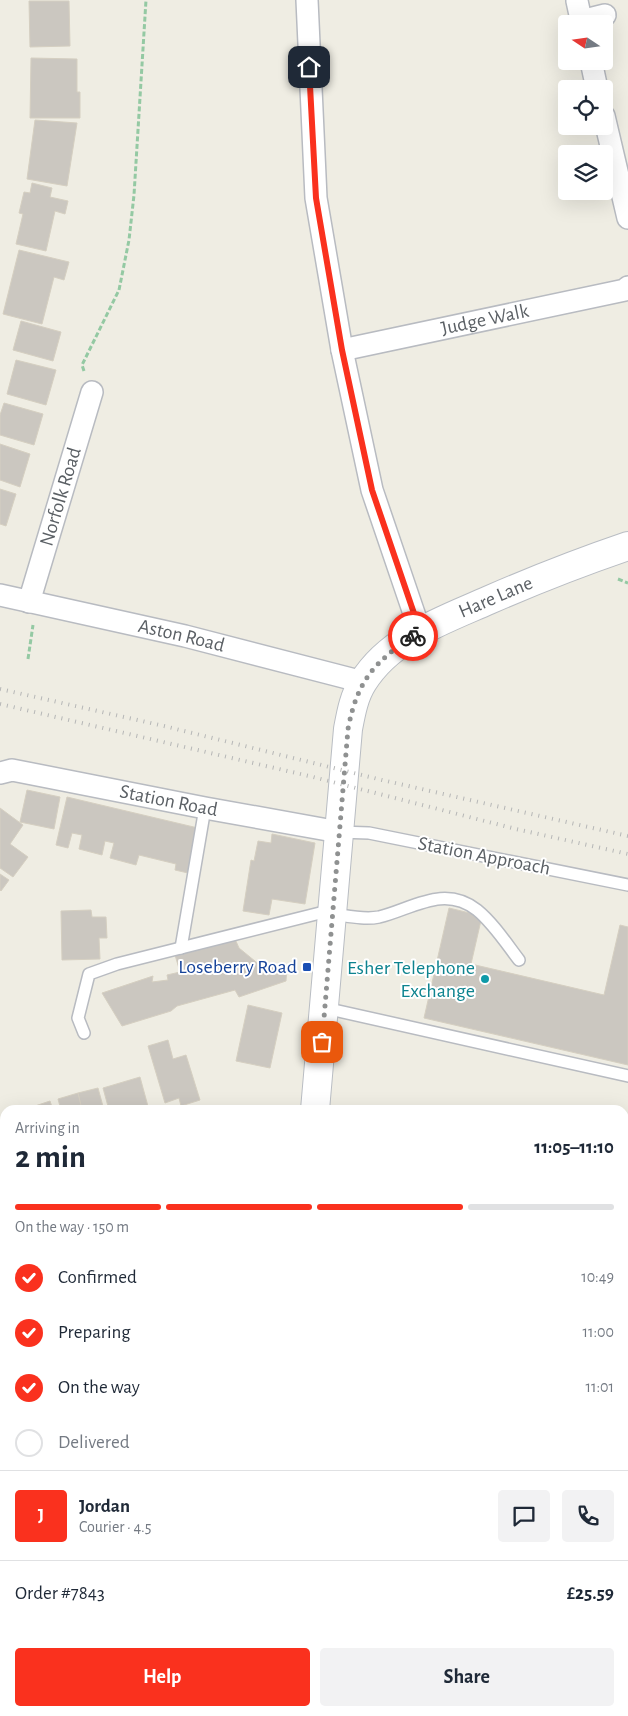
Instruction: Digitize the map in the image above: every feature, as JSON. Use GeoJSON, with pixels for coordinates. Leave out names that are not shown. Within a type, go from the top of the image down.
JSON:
{"type":"FeatureCollection","features":[{"type":"Feature","properties":{"kind":"street"},"geometry":{"type":"LineString","coordinates":[[307,0],[316,198],[342,350],[372,490],[420,631]]}},
{"type":"Feature","properties":{"kind":"street"},"geometry":{"type":"LineString","coordinates":[[576,1],[580,15]]}},
{"type":"Feature","properties":{"kind":"street"},"geometry":{"type":"LineString","coordinates":[[608,135],[628,218]]}},
{"type":"Feature","properties":{"kind":"street","name":"Judge Walk"},"geometry":{"type":"LineString","coordinates":[[342,350],[625,290],[628,287]]}},
{"type":"Feature","properties":{"kind":"street","name":"Norfolk Road"},"geometry":{"type":"LineString","coordinates":[[29,602],[92,392]]}},
{"type":"Feature","properties":{"kind":"street","name":"Hare Lane"},"geometry":{"type":"LineString","coordinates":[[315,1105],[348,729],[352,710],[363,682],[382,659],[420,631],[573,565],[628,546]]}},
{"type":"Feature","properties":{"kind":"street","name":"Aston Road"},"geometry":{"type":"LineString","coordinates":[[0,596],[185,636],[363,682]]}},
{"type":"Feature","properties":{"kind":"street","name":"Station Road"},"geometry":{"type":"LineString","coordinates":[[0,773],[12,770],[340,832]]}},
{"type":"Feature","properties":{"kind":"lane"},"geometry":{"type":"LineString","coordinates":[[182,948],[205,808]]}},
{"type":"Feature","properties":{"kind":"lane","name":"Station Approach"},"geometry":{"type":"LineString","coordinates":[[340,832],[369,833],[628,885]]}},
{"type":"Feature","properties":{"kind":"lane"},"geometry":{"type":"LineString","coordinates":[[84,1033],[78,1018],[89,974],[117,964],[333,912],[367,919],[395,912],[434,898],[457,901],[468,904],[482,914],[519,960]]}},
{"type":"Feature","properties":{"kind":"lane"},"geometry":{"type":"LineString","coordinates":[[325,1008],[628,1076]]}},
{"type":"Feature","properties":{"kind":"path"},"geometry":{"type":"LineString","coordinates":[[92,392],[82,365],[119,290],[129,240],[134,195],[146,0]]}},
{"type":"Feature","properties":{"kind":"path"},"geometry":{"type":"LineString","coordinates":[[28,659],[34,629],[29,602]]}},
{"type":"Feature","properties":{"kind":"building"},"geometry":{"type":"Polygon","coordinates":[[[29,1],[69,1],[70,46],[30,47],[29,1]]]}},
{"type":"Feature","properties":{"kind":"building"},"geometry":{"type":"Polygon","coordinates":[[[31,58],[77,59],[77,92],[80,92],[80,118],[30,118],[31,58]]]}},
{"type":"Feature","properties":{"kind":"building"},"geometry":{"type":"Polygon","coordinates":[[[35,120],[77,123],[67,186],[27,179],[35,120]]]}},
{"type":"Feature","properties":{"kind":"building"},"geometry":{"type":"Polygon","coordinates":[[[32,183],[52,188],[50,197],[68,201],[65,214],[55,211],[46,251],[16,244],[23,214],[19,213],[24,192],[30,193],[32,183]]]}},
{"type":"Feature","properties":{"kind":"building"},"geometry":{"type":"Polygon","coordinates":[[[19,250],[69,262],[64,280],[54,277],[42,324],[3,314],[19,250]]]}},
{"type":"Feature","properties":{"kind":"building"},"geometry":{"type":"Polygon","coordinates":[[[21,321],[61,332],[53,361],[13,350],[21,321]]]}},
{"type":"Feature","properties":{"kind":"building"},"geometry":{"type":"Polygon","coordinates":[[[16,360],[56,370],[46,405],[7,394],[16,360]]]}},
{"type":"Feature","properties":{"kind":"building"},"geometry":{"type":"Polygon","coordinates":[[[4,403],[43,414],[34,445],[0,435],[0,415],[4,403]]]}},
{"type":"Feature","properties":{"kind":"building"},"geometry":{"type":"Polygon","coordinates":[[[0,444],[30,454],[20,487],[0,480],[0,444]]]}},
{"type":"Feature","properties":{"kind":"building"},"geometry":{"type":"Polygon","coordinates":[[[0,489],[16,494],[6,526],[0,524],[0,489]]]}},
{"type":"Feature","properties":{"kind":"building"},"geometry":{"type":"Polygon","coordinates":[[[27,790],[60,797],[54,829],[20,822],[27,790]]]}},
{"type":"Feature","properties":{"kind":"building"},"geometry":{"type":"Polygon","coordinates":[[[67,797],[198,828],[188,873],[175,870],[176,864],[139,855],[136,865],[110,858],[114,843],[105,841],[102,855],[79,849],[82,835],[72,833],[68,848],[56,845],[67,797]]]}},
{"type":"Feature","properties":{"kind":"building"},"geometry":{"type":"Polygon","coordinates":[[[0,808],[23,825],[10,844],[28,857],[13,877],[0,868],[0,808]]]}},
{"type":"Feature","properties":{"kind":"building"},"geometry":{"type":"Polygon","coordinates":[[[272,834],[315,843],[305,904],[272,899],[269,915],[243,911],[251,860],[254,861],[258,841],[271,843],[272,834]]]}},
{"type":"Feature","properties":{"kind":"building"},"geometry":{"type":"Polygon","coordinates":[[[0,874],[9,880],[1,891],[0,890],[0,874]]]}},
{"type":"Feature","properties":{"kind":"building","name":"Esher Telephone Exchange"},"geometry":{"type":"Polygon","coordinates":[[[449,908],[482,916],[471,964],[604,995],[620,925],[628,927],[628,1065],[424,1018],[449,908]]]}},
{"type":"Feature","properties":{"kind":"building"},"geometry":{"type":"Polygon","coordinates":[[[91,910],[92,917],[106,917],[107,938],[99,938],[100,959],[62,960],[61,911],[91,910]]]}},
{"type":"Feature","properties":{"kind":"building"},"geometry":{"type":"Polygon","coordinates":[[[235,939],[239,948],[261,966],[287,967],[286,981],[239,997],[235,990],[177,1006],[171,1011],[122,1026],[102,993],[153,976],[152,982],[168,980],[167,975],[180,972],[175,955],[235,939]]]}},
{"type":"Feature","properties":{"kind":"building"},"geometry":{"type":"Polygon","coordinates":[[[248,1005],[282,1013],[270,1068],[236,1061],[248,1005]]]}},
{"type":"Feature","properties":{"kind":"building"},"geometry":{"type":"Polygon","coordinates":[[[168,1040],[173,1059],[186,1055],[200,1100],[181,1105],[179,1098],[165,1103],[148,1046],[168,1040]]]}},
{"type":"Feature","properties":{"kind":"building"},"geometry":{"type":"Polygon","coordinates":[[[140,1077],[148,1105],[108,1105],[103,1088],[140,1077]]]}},
{"type":"Feature","properties":{"kind":"building"},"geometry":{"type":"Polygon","coordinates":[[[98,1088],[103,1105],[81,1105],[78,1093],[98,1088]]]}},
{"type":"Feature","properties":{"kind":"building"},"geometry":{"type":"Polygon","coordinates":[[[78,1093],[81,1105],[60,1105],[58,1099],[78,1093]]]}},
{"type":"Feature","properties":{"kind":"building"},"geometry":{"type":"Polygon","coordinates":[[[50,1101],[51,1105],[38,1105],[50,1101]]]}},
{"type":"Feature","properties":{"kind":"railway"},"geometry":{"type":"LineString","coordinates":[[0,689],[164,726],[382,780],[628,836]]}},
{"type":"Feature","properties":{"kind":"railway"},"geometry":{"type":"LineString","coordinates":[[0,704],[309,776],[516,829],[628,854]]}},
{"type":"Feature","properties":{"kind":"way so far"},"geometry":{"type":"LineString","coordinates":[[322,1042],[348,729],[352,710],[363,682],[371,671],[382,659],[413,636]]}},
{"type":"Feature","properties":{"kind":"place","name":"Loseberry Road"},"geometry":{"type":"Point","coordinates":[307,967]}},
{"type":"Feature","properties":{"kind":"place","name":"Esher Telephone Exchange"},"geometry":{"type":"Point","coordinates":[485,979]}},
{"type":"Feature","properties":{"kind":"route"},"geometry":{"type":"LineString","coordinates":[[309,67],[316,198],[342,350],[372,490],[420,631],[413,636]]}}]}
